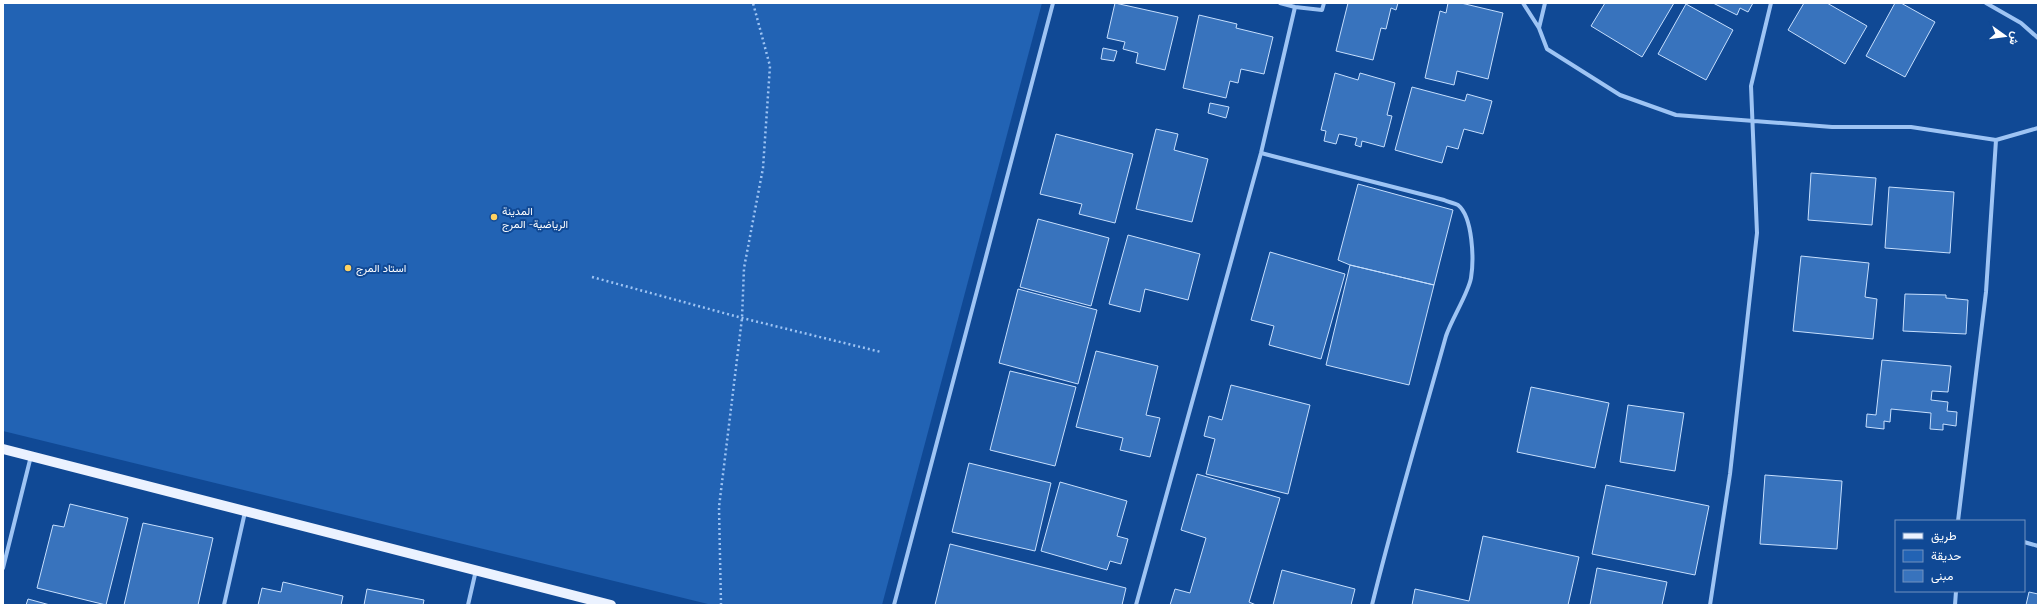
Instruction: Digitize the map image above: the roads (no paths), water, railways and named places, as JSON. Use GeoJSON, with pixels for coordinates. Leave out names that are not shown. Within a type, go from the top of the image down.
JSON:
{"type":"FeatureCollection","features":[{"type":"Feature","properties":{"kind":"main road"},"geometry":{"type":"LineString","coordinates":[[3,449],[611,605]]}},
{"type":"Feature","properties":{"kind":"street"},"geometry":{"type":"LineString","coordinates":[[894,605],[1053,3]]}},
{"type":"Feature","properties":{"kind":"street"},"geometry":{"type":"LineString","coordinates":[[1280,3],[1295,7],[1322,10],[1324,3]]}},
{"type":"Feature","properties":{"kind":"street"},"geometry":{"type":"LineString","coordinates":[[1523,3],[1538,28],[1547,49],[1620,96],[1676,115],[1832,126],[1911,127],[1996,140],[2038,128]]}},
{"type":"Feature","properties":{"kind":"street"},"geometry":{"type":"LineString","coordinates":[[1538,28],[1545,3]]}},
{"type":"Feature","properties":{"kind":"street"},"geometry":{"type":"LineString","coordinates":[[1710,605],[1730,474],[1757,233],[1751,86],[1771,3]]}},
{"type":"Feature","properties":{"kind":"street"},"geometry":{"type":"LineString","coordinates":[[1986,3],[2021,23],[2038,38]]}},
{"type":"Feature","properties":{"kind":"street"},"geometry":{"type":"LineString","coordinates":[[1136,605],[1260,153],[1295,7]]}},
{"type":"Feature","properties":{"kind":"street"},"geometry":{"type":"LineString","coordinates":[[1959,520],[1986,292],[1996,140]]}},
{"type":"Feature","properties":{"kind":"street"},"geometry":{"type":"LineString","coordinates":[[1260,153],[1424,194],[1458,205],[1465,213],[1468,224],[1472,243],[1471,278],[1449,328],[1384,554],[1372,605]]}},
{"type":"Feature","properties":{"kind":"street"},"geometry":{"type":"LineString","coordinates":[[3,568],[31,456]]}},
{"type":"Feature","properties":{"kind":"street"},"geometry":{"type":"LineString","coordinates":[[224,605],[245,511]]}},
{"type":"Feature","properties":{"kind":"street"},"geometry":{"type":"LineString","coordinates":[[2025,542],[2038,546]]}},
{"type":"Feature","properties":{"kind":"street"},"geometry":{"type":"LineString","coordinates":[[468,605],[476,570]]}},
{"type":"Feature","properties":{"kind":"street"},"geometry":{"type":"LineString","coordinates":[[1955,605],[1956,592]]}},
{"type":"Feature","properties":{"kind":"place","name":"المدينة الرياضية- المرج"},"geometry":{"type":"Point","coordinates":[494,217]}},
{"type":"Feature","properties":{"kind":"place","name":"استاد المرج"},"geometry":{"type":"Point","coordinates":[348,268]}}]}
